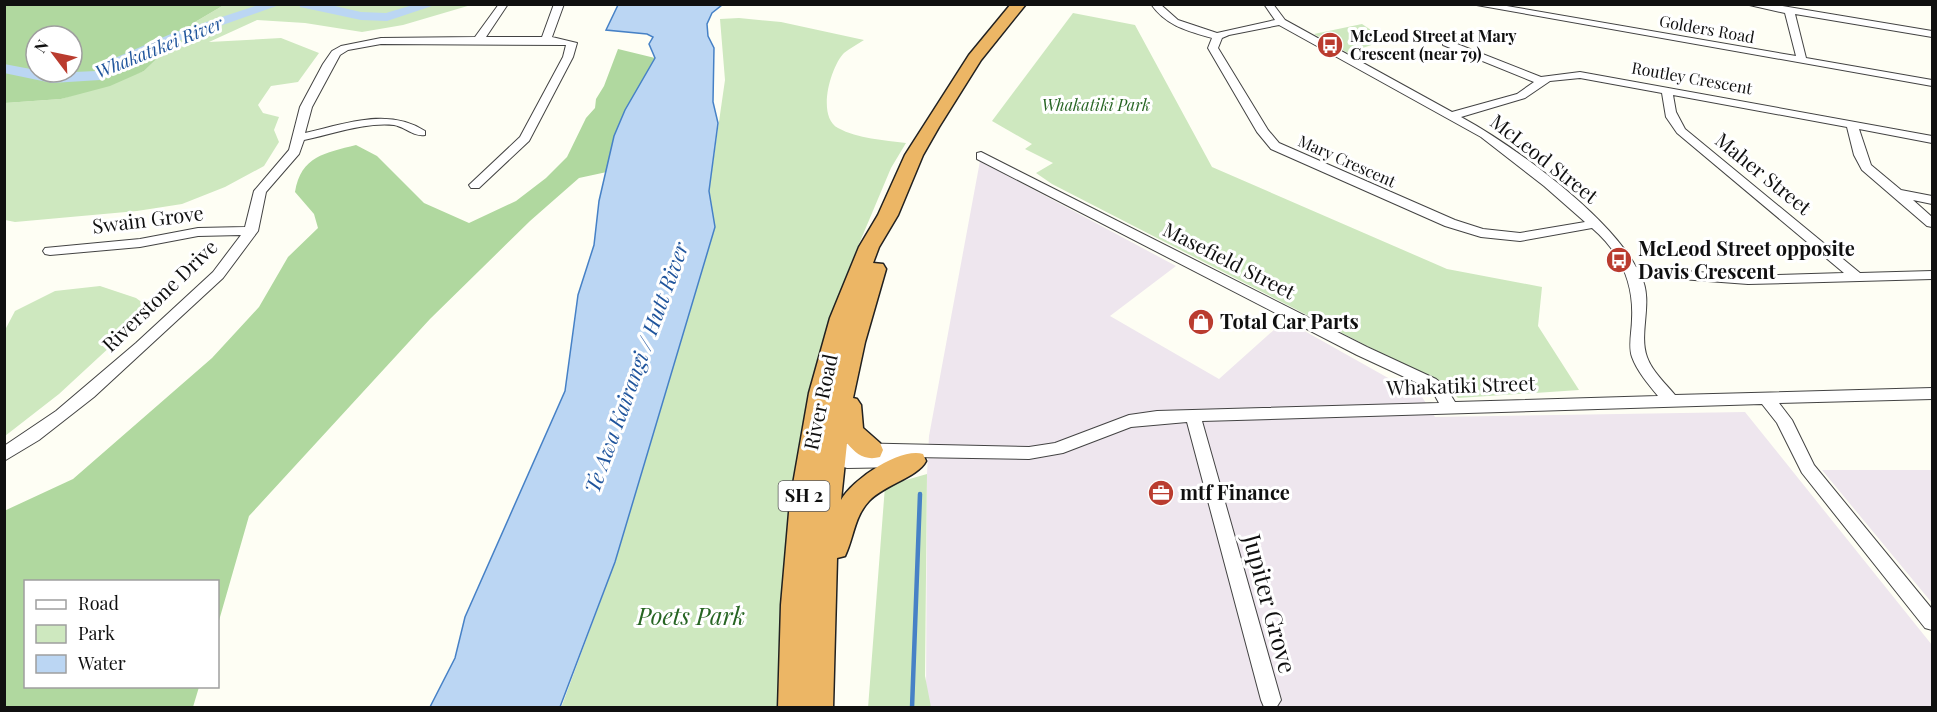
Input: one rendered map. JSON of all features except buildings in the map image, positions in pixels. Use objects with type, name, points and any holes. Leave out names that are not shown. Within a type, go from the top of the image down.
[{"type":"highway","name":"River Road","points":[[793,708],[798,549],[809,456],[821,393],[841,318],[854,292],[869,248],[888,215],[914,155],[975,58],[1019,4]]},
{"type":"highway","name":"River Road","points":[[818,708],[823,553],[833,458],[844,389],[888,215]]},
{"type":"highway","points":[[804,708],[806,612],[818,488],[822,470],[833,458],[825,451],[824,439],[854,292]]},
{"type":"highway","points":[[860,324],[861,337],[848,410],[848,425],[852,435],[871,450]]},
{"type":"highway","points":[[827,708],[829,631],[835,547],[841,523],[847,509],[864,488],[914,461]]},
{"type":"street","points":[[478,41],[504,4]]},
{"type":"street","points":[[546,40],[559,4]]},
{"type":"street","points":[[1155,4],[1159,11],[1174,22],[1218,36],[1237,29],[1281,22]]},
{"type":"street","name":"McLeod Street","points":[[1268,4],[1281,22],[1499,144],[1594,224],[1622,252],[1633,272],[1640,303],[1638,350],[1640,357],[1651,376],[1670,400]]},
{"type":"street","name":"Golders Road","points":[[1476,4],[1932,83]]},
{"type":"street","points":[[1749,4],[1932,34]]},
{"type":"street","points":[[1789,11],[1802,61]]},
{"type":"street","name":"Mary Crescent","points":[[1218,36],[1213,48],[1216,57],[1263,132],[1282,150],[1449,223],[1481,234],[1520,237],[1594,224]]},
{"type":"street","name":"Riverstone Drive","points":[[4,455],[43,431],[73,407],[218,275],[251,231],[260,190],[291,157],[303,115],[318,79],[332,58],[342,49],[372,41],[563,40],[572,43],[568,57],[521,144],[475,185]]},
{"type":"street","points":[[1447,43],[1542,81]]},
{"type":"street","name":"Routley Crescent","points":[[1452,116],[1521,96],[1542,81],[1554,76],[1580,75],[1932,139]]},
{"type":"street","name":"Maher Street","points":[[1667,90],[1668,111],[1671,119],[1681,131],[1856,276]]},
{"type":"street","points":[[298,138],[380,121],[405,124],[421,134]]},
{"type":"street","points":[[1852,124],[1860,155],[1866,167],[1932,223]]},
{"type":"street","name":"Masefield Street","points":[[981,156],[1431,384],[1440,390],[1450,408]]},
{"type":"street","points":[[1900,194],[1932,200]]},
{"type":"street","name":"Swain Grove","points":[[50,251],[140,243],[198,232],[251,231]]},
{"type":"street","points":[[1633,272],[1748,280],[1932,275]]},
{"type":"street","name":"Whakatiki Street","points":[[833,458],[847,462],[914,461],[1057,449],[1136,419],[1932,393]]},
{"type":"street","points":[[1768,400],[1784,420],[1808,469],[1932,622]]},
{"type":"street","name":"Jupiter Grove","points":[[1193,416],[1271,700]]},
{"type":"street","name":"Whakatiki Street","points":[[833,458],[848,449],[996,454]]},
{"type":"shaded area","points":[[980,161],[1176,266],[1110,316],[1219,379],[1285,320],[1422,397],[1435,417],[1745,412],[1932,645],[1932,707],[926,708],[929,436]]},
{"type":"shaded area","points":[[1822,470],[1932,470],[1932,603]]},
{"type":"green space","points":[[5,4],[224,4],[195,22],[144,71],[110,86],[61,99],[5,103]]},
{"type":"green space","points":[[224,5],[471,5],[403,25],[362,32],[305,23],[257,20],[209,42],[281,38],[319,53],[298,82],[271,86],[258,105],[263,113],[279,117],[274,130],[279,142],[264,166],[225,187],[182,204],[137,211],[15,222],[5,220],[5,103],[61,99],[144,71],[195,22]]},
{"type":"green space","name":"Whakatiki Park","points":[[1073,13],[1135,25],[1212,167],[1447,269],[1542,287],[1538,326],[1579,390],[1458,398],[1447,387],[1052,184],[1036,173],[1053,163],[1025,149],[1032,144],[992,121]]},
{"type":"green space","name":"Poets Park","points":[[739,18],[781,22],[864,40],[844,53],[834,69],[827,102],[831,122],[854,135],[906,143],[891,168],[851,263],[830,327],[782,707],[561,708],[615,562],[715,227],[709,191],[725,80],[720,19]]},
{"type":"green space","points":[[1362,24],[1386,40],[1348,53],[1314,34]]},
{"type":"green space","points":[[618,49],[655,58],[639,86],[616,170],[579,178],[530,221],[430,319],[249,516],[219,621],[219,580],[24,580],[24,688],[199,688],[193,707],[5,707],[4,511],[73,479],[212,358],[259,307],[288,257],[318,228],[314,214],[295,192],[298,180],[309,163],[325,154],[356,145],[377,156],[424,203],[469,223],[516,201],[546,178],[567,157],[586,118],[595,108],[596,99],[604,86]]},
{"type":"green space","points":[[100,286],[136,298],[151,309],[59,394],[5,436],[5,330],[15,311],[55,291]]},
{"type":"green space","points":[[927,474],[925,676],[931,707],[868,708],[885,486]]},
{"type":"water","name":"Te Awa Kairangi / Hutt River","points":[[618,5],[722,5],[712,13],[707,24],[708,36],[714,48],[713,102],[718,123],[709,191],[715,227],[615,562],[560,707],[430,707],[455,658],[465,617],[565,391],[578,295],[594,245],[599,201],[614,136],[625,110],[655,58],[649,44],[653,37],[647,34],[606,30]]},
{"type":"waterway","name":"Whakatīkei River","points":[[4,68],[52,78],[100,75],[113,64],[178,36],[276,4]]},
{"type":"waterway","name":"Whakatīkei River","points":[[305,4],[361,16],[387,17],[432,4]]},
{"type":"waterway","points":[[912,708],[920,494]]},
{"type":"place","name":"McLeod Street at Mary Crescent (near 79)","points":[[1330,45]]},
{"type":"place","name":"McLeod Street opposite Davis Crescent","points":[[1619,260]]},
{"type":"place","name":"Total Car Parts","points":[[1201,322]]},
{"type":"place","name":"mtf Finance","points":[[1161,493]]}]
